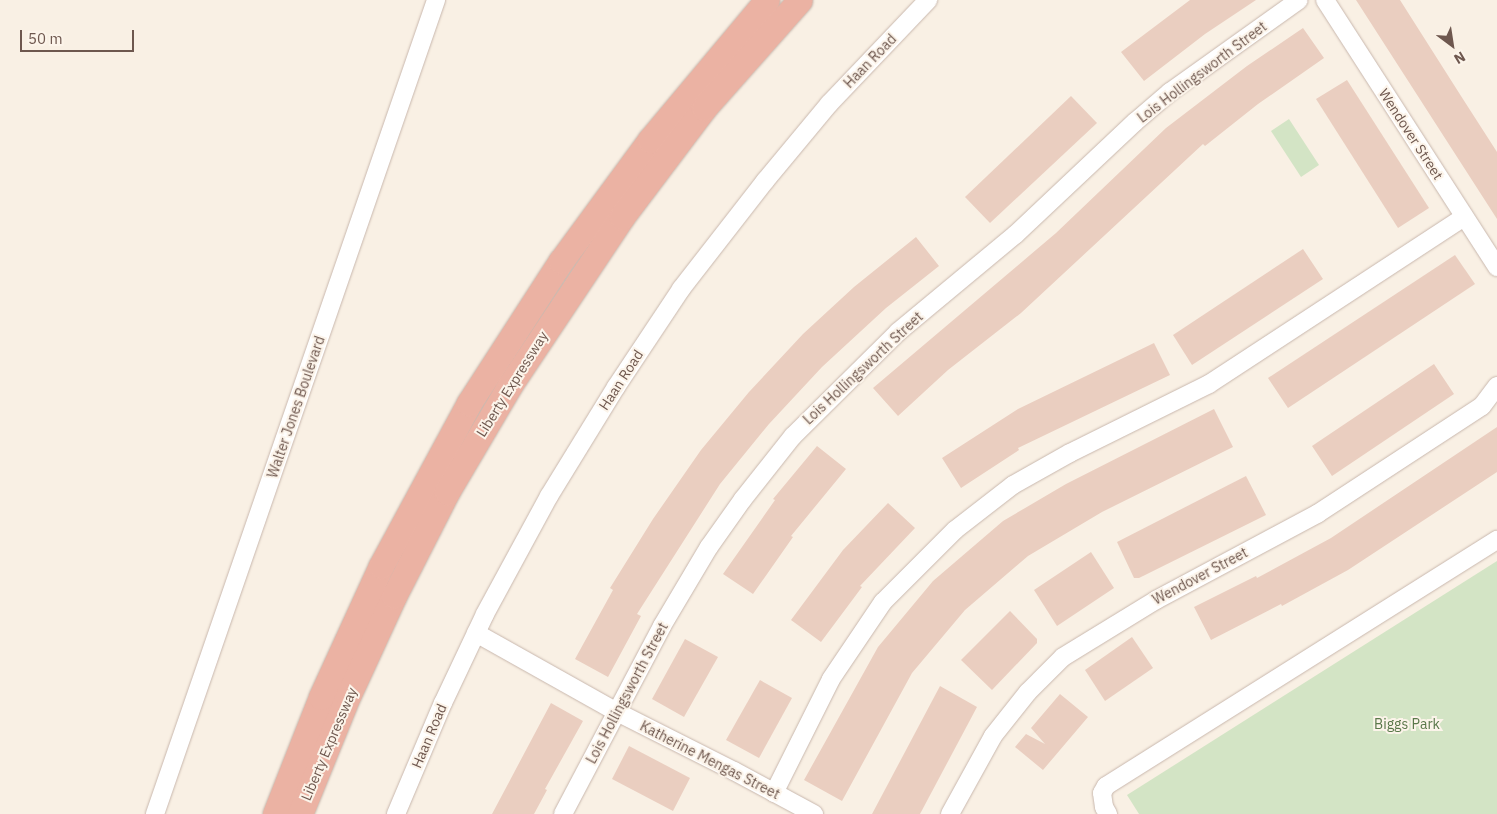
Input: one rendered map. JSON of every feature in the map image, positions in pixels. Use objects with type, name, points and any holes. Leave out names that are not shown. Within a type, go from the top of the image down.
[{"type":"highway","name":"Liberty Expressway","points":[[275,814],[321,697],[381,566],[470,403],[561,261],[650,140],[767,0]]},
{"type":"highway","name":"Liberty Expressway","points":[[300,814],[348,696],[394,596],[447,492],[510,386],[563,302],[622,217],[692,124],[800,0]]},
{"type":"street","name":"Walter Jones Boulevard","points":[[155,814],[436,0]]},
{"type":"street","name":"Haan Road","points":[[396,814],[476,633],[549,496],[616,387],[681,289],[829,104],[928,0]]},
{"type":"street","name":"Lois Hollingsworth Street","points":[[563,814],[662,626],[709,548],[743,499],[793,436],[830,397],[898,332],[1015,235],[1135,122],[1170,92],[1299,0]]},
{"type":"street","name":"Wendover Street","points":[[1325,0],[1497,267]]},
{"type":"street","points":[[774,792],[831,678],[883,602],[955,530],[1013,485],[1209,384],[1464,217]]},
{"type":"street","name":"Wendover Street","points":[[950,814],[993,736],[1028,692],[1063,657],[1156,600],[1317,514],[1482,406],[1497,386]]},
{"type":"street","points":[[1108,814],[1104,807],[1102,793],[1106,786],[1497,540]]},
{"type":"street","name":"Katherine Mengas Street","points":[[476,633],[617,712],[814,814]]},
{"type":"green space","points":[[1289,119],[1319,165],[1301,177],[1271,131]]},
{"type":"green space","name":"Biggs Park","points":[[1497,561],[1497,814],[1139,814],[1127,795]]},
{"type":"building","points":[[1190,0],[1256,0],[1205,34],[1144,81],[1121,52]]},
{"type":"building","points":[[1356,0],[1400,0],[1497,152],[1497,219]]},
{"type":"building","points":[[1303,28],[1324,58],[1258,104],[1205,146],[1203,144],[1021,313],[948,370],[898,416],[873,388],[1056,233],[1166,128],[1247,66]]},
{"type":"building","points":[[1347,80],[1429,208],[1398,228],[1316,99]]},
{"type":"building","points":[[1071,96],[1097,123],[990,223],[965,197]]},
{"type":"building","points":[[916,237],[939,266],[886,308],[822,367],[769,424],[720,484],[637,614],[641,616],[608,677],[575,659],[613,590],[610,588],[653,519],[701,450],[749,392],[803,334],[854,287]]},
{"type":"building","points":[[1303,249],[1323,279],[1192,365],[1173,335]]},
{"type":"building","points":[[1455,255],[1475,284],[1288,408],[1268,378]]},
{"type":"building","points":[[1154,343],[1170,375],[1018,448],[1019,450],[961,488],[942,458],[1018,409]]},
{"type":"building","points":[[1434,364],[1454,394],[1332,476],[1312,446]]},
{"type":"building","points":[[1214,409],[1233,447],[1102,512],[1028,556],[965,610],[912,673],[842,801],[804,780],[878,647],[933,581],[1003,521],[1066,484]]},
{"type":"building","points":[[1497,427],[1497,472],[1348,570],[1282,606],[1281,604],[1211,640],[1194,607],[1256,576],[1257,578],[1331,538]]},
{"type":"building","points":[[817,446],[846,469],[791,536],[793,537],[753,594],[723,574],[775,500],[773,499]]},
{"type":"building","points":[[1246,476],[1266,515],[1139,578],[1134,578],[1117,542]]},
{"type":"building","points":[[888,503],[915,528],[860,586],[862,587],[821,642],[791,620],[843,550]]},
{"type":"building","points":[[1091,552],[1114,588],[1057,626],[1034,590]]},
{"type":"building","points":[[1010,611],[1037,639],[1037,643],[992,690],[961,660]]},
{"type":"building","points":[[1132,637],[1153,668],[1105,701],[1085,670]]},
{"type":"building","points":[[685,639],[718,657],[684,717],[652,699]]},
{"type":"building","points":[[760,680],[792,698],[759,758],[726,740]]},
{"type":"building","points":[[940,686],[977,707],[920,814],[872,814]]},
{"type":"building","points":[[1060,694],[1088,717],[1043,770],[1015,747],[1026,734],[1045,744],[1031,728]]},
{"type":"building","points":[[551,703],[583,721],[545,789],[547,790],[534,814],[492,814]]},
{"type":"building","points":[[629,746],[690,778],[673,811],[612,779]]}]
